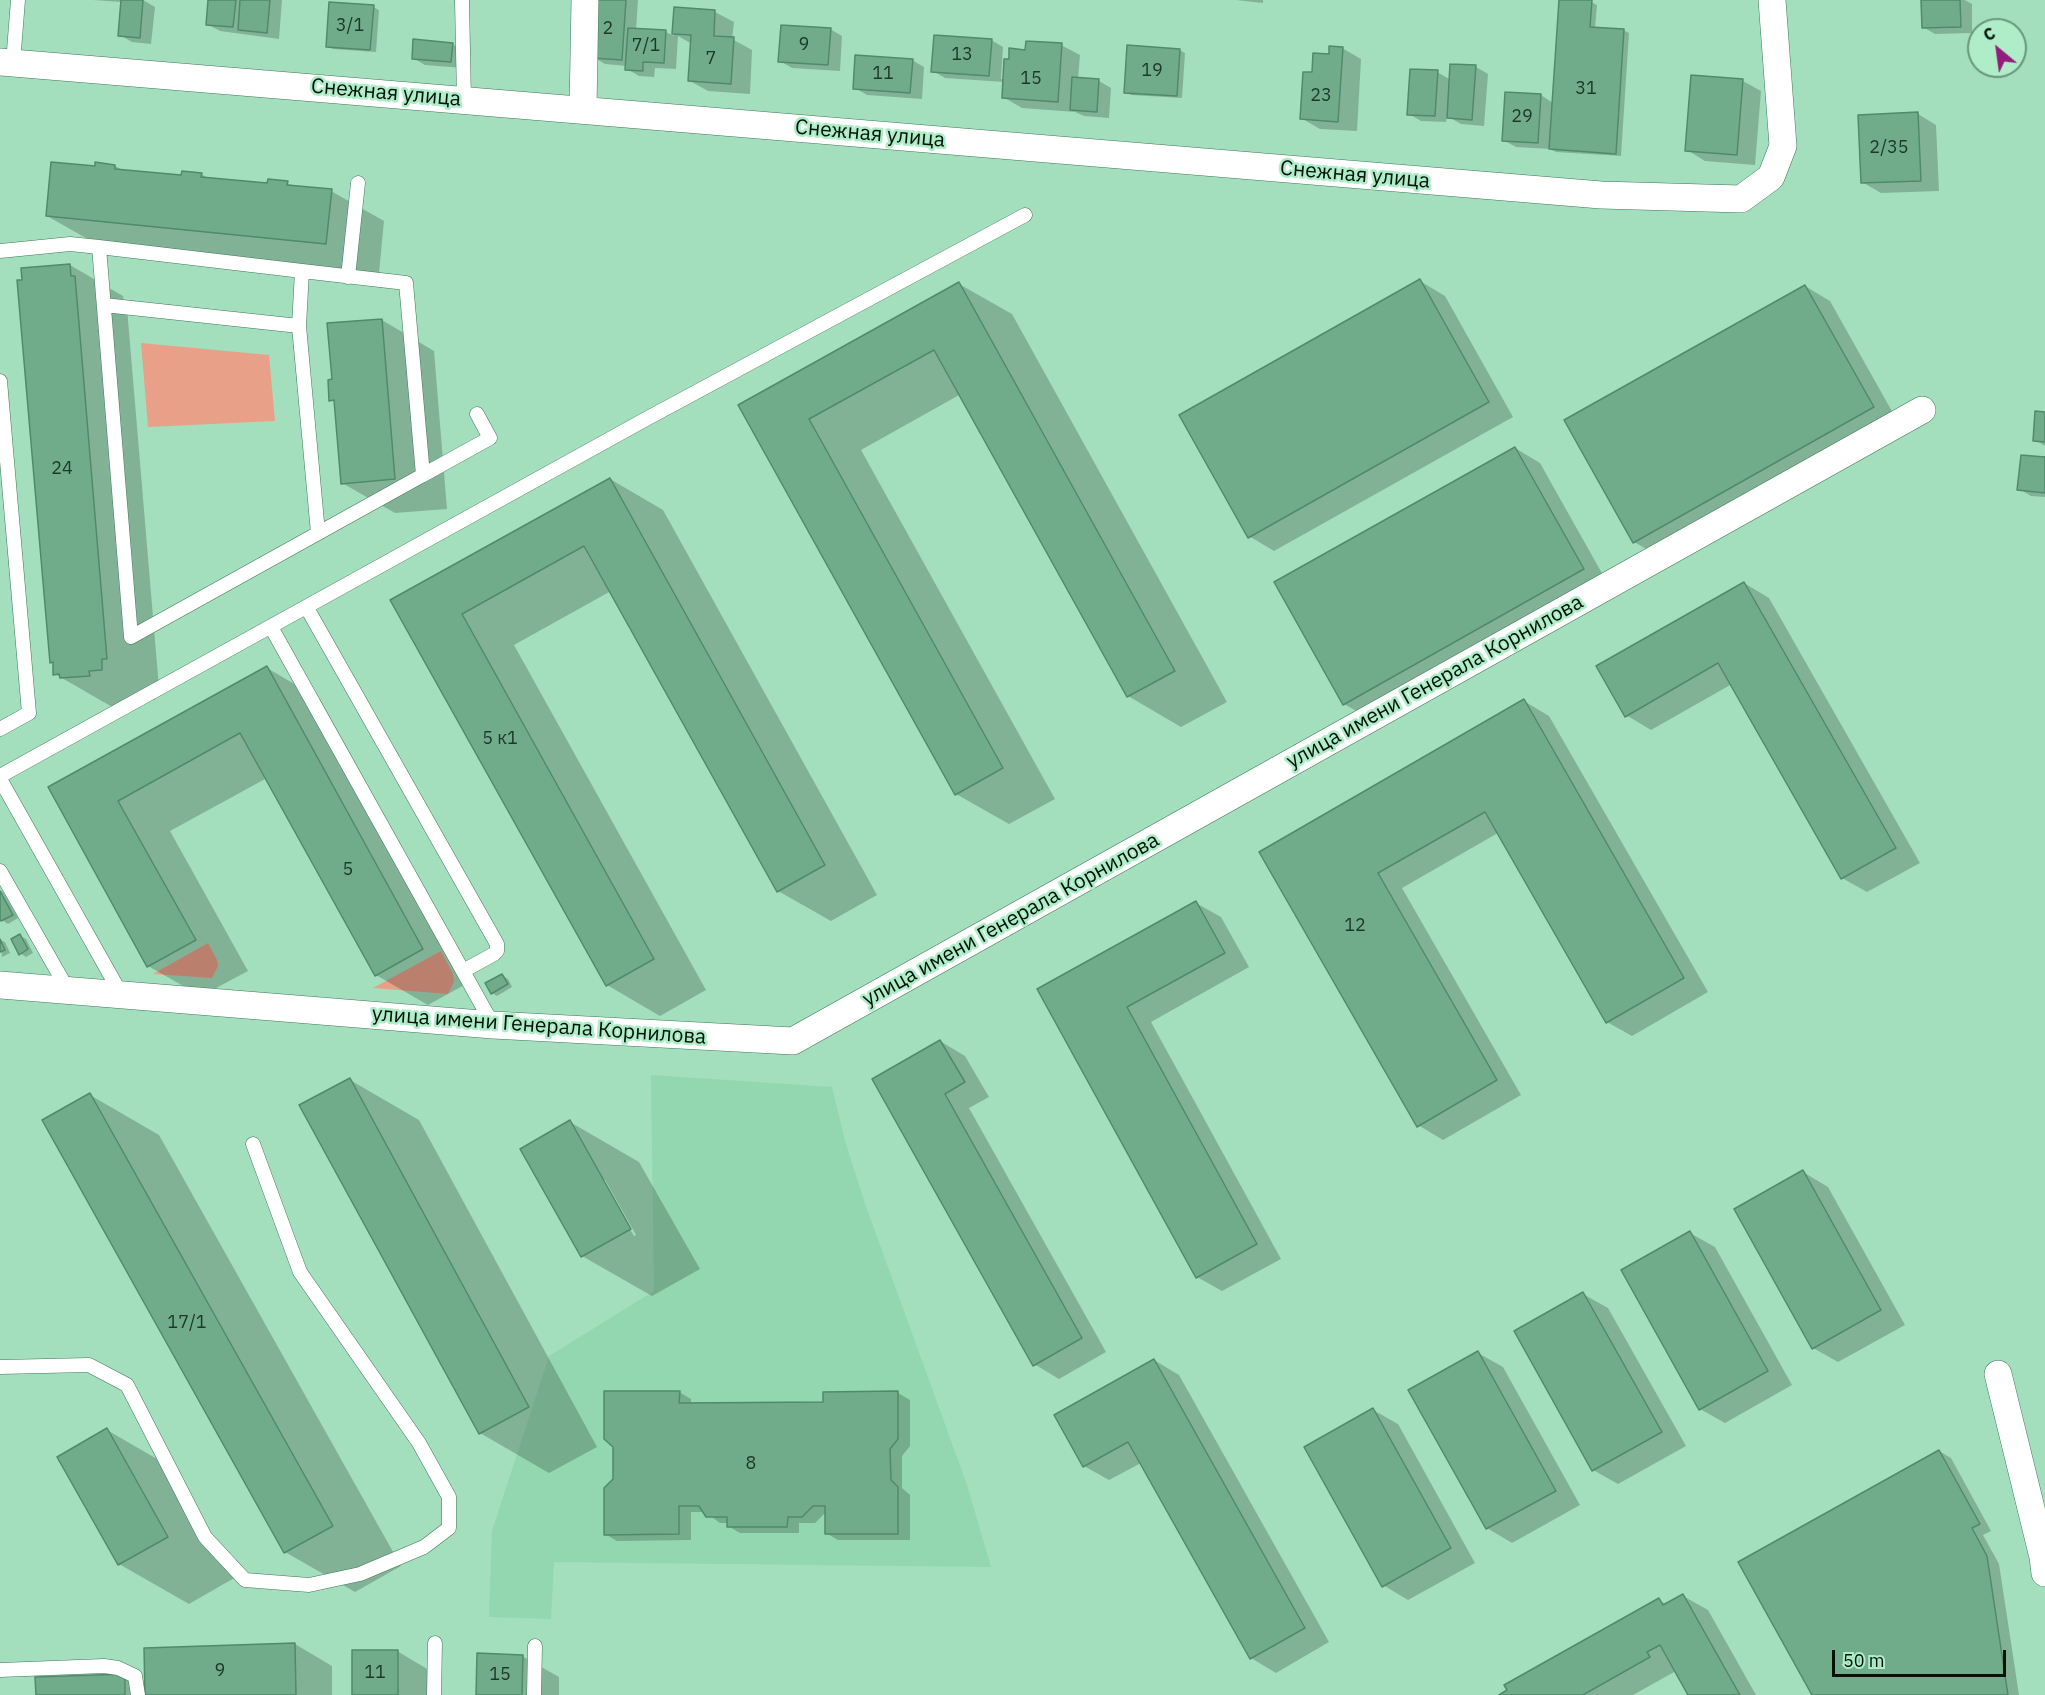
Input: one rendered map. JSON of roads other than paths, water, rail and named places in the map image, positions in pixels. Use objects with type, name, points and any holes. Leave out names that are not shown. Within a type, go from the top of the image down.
[{"type":"street","points":[[583,110],[585,0]]},
{"type":"street","name":"Снежная улица","points":[[7,62],[1601,195],[1741,198],[1771,177],[1783,146],[1772,0]]},
{"type":"street","name":"улица имени Генерала Корнилова","points":[[0,986],[493,1024],[793,1041],[1922,410]]},
{"type":"street","points":[[1998,1374],[2045,1573]]},
{"type":"lane","points":[[7,62],[18,0]]},
{"type":"lane","points":[[462,0],[464,99]]},
{"type":"lane","points":[[348,277],[358,183]]},
{"type":"lane","points":[[121,994],[0,777],[646,419],[1025,215]]},
{"type":"lane","points":[[0,251],[70,244],[406,284],[423,475]]},
{"type":"lane","points":[[99,247],[131,637],[490,438],[477,414]]},
{"type":"lane","points":[[302,271],[299,326],[318,533]]},
{"type":"lane","points":[[104,305],[299,326]]},
{"type":"lane","points":[[0,381],[29,713],[0,729]]},
{"type":"lane","points":[[307,608],[497,944],[494,954],[463,970]]},
{"type":"lane","points":[[271,627],[493,1024]]},
{"type":"lane","points":[[0,871],[68,990]]},
{"type":"lane","points":[[0,1367],[89,1365],[127,1385],[205,1537],[245,1580],[309,1585],[360,1574],[424,1547],[449,1528],[449,1497],[419,1443],[300,1272],[253,1144]]},
{"type":"lane","points":[[434,1695],[435,1643]]},
{"type":"lane","points":[[534,1695],[535,1646]]},
{"type":"lane","points":[[0,1670],[104,1666],[118,1668],[135,1676],[138,1695]]}]
